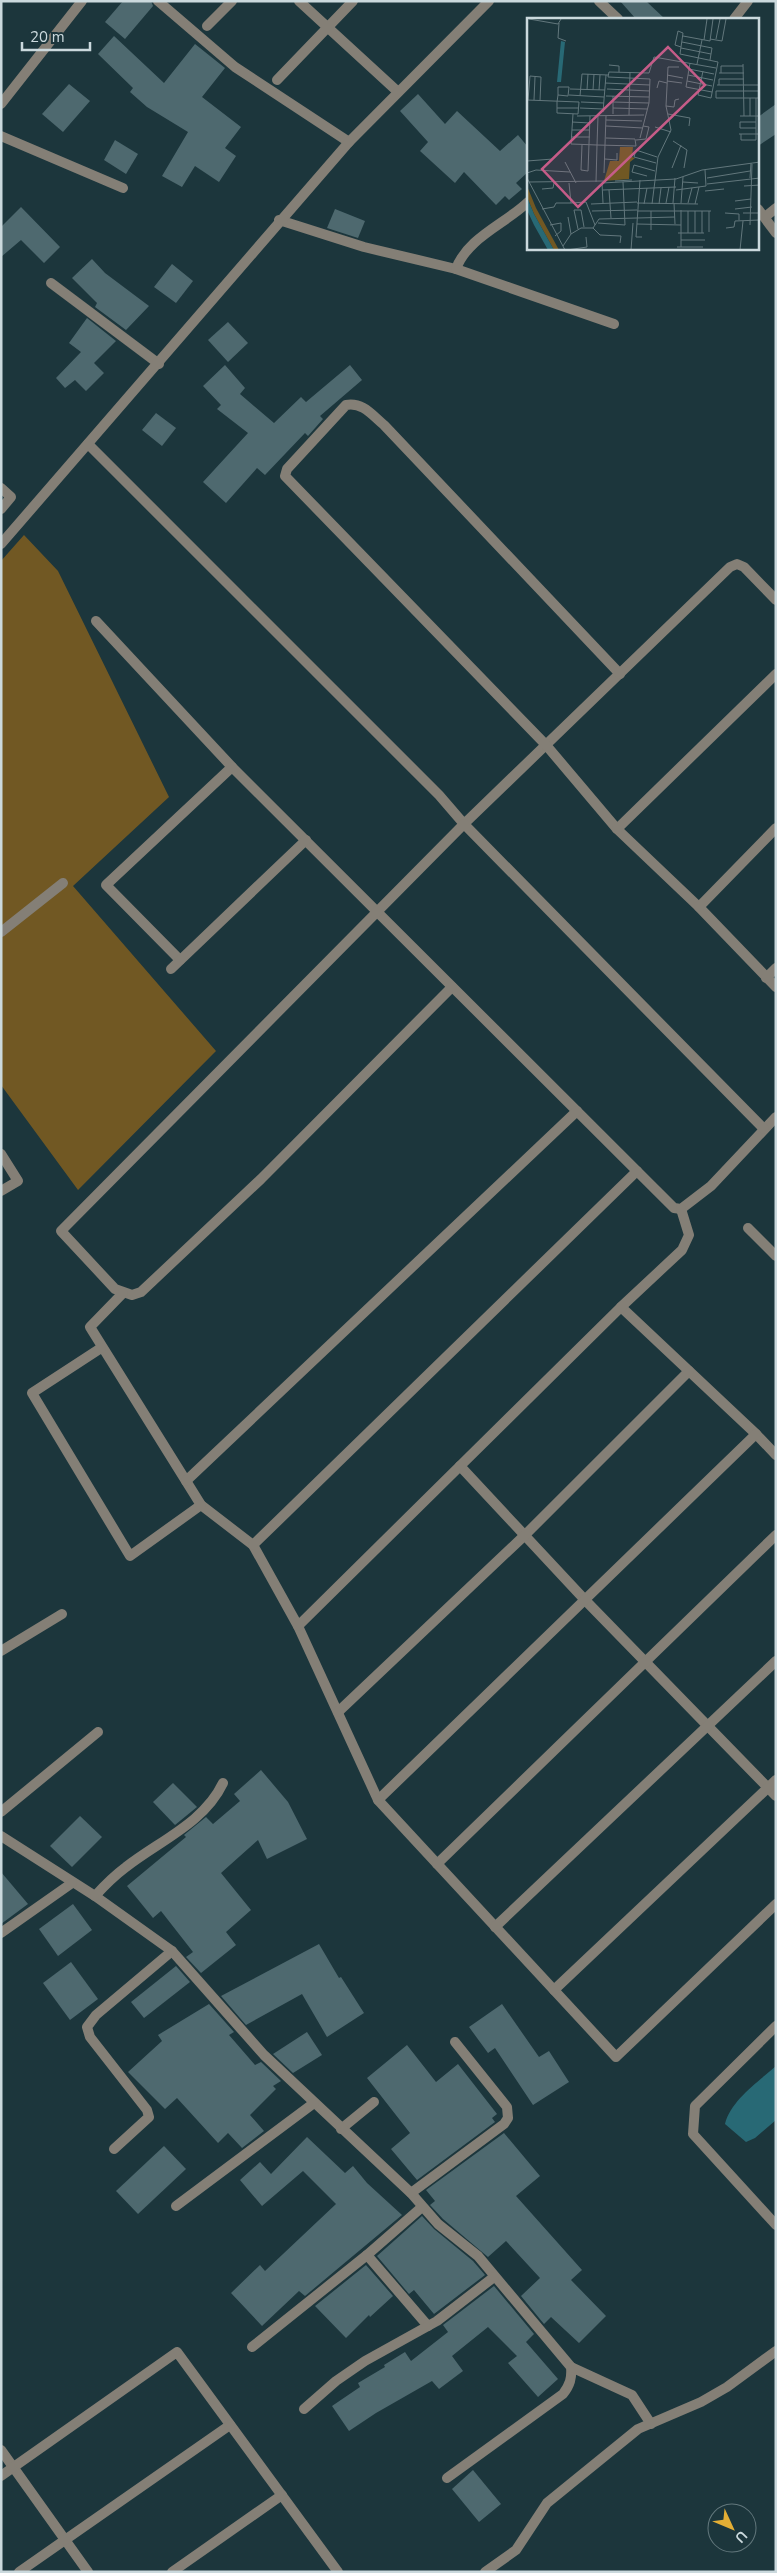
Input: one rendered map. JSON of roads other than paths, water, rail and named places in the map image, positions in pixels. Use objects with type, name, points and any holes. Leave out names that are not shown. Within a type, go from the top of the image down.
[{"type":"street","points":[[1,104],[82,1]]},
{"type":"street","points":[[158,1],[235,67],[349,142]]},
{"type":"street","points":[[207,26],[232,1]]},
{"type":"street","points":[[299,1],[397,91]]},
{"type":"street","points":[[277,80],[353,1]]},
{"type":"street","points":[[1,544],[159,364],[279,220],[349,142],[397,91],[489,1]]},
{"type":"street","points":[[599,1],[617,18]]},
{"type":"street","points":[[735,18],[748,1]]},
{"type":"street","points":[[1,136],[123,188]]},
{"type":"street","points":[[456,269],[464,253],[527,203]]},
{"type":"street","points":[[776,208],[762,213],[776,234]]},
{"type":"street","points":[[279,220],[364,247],[456,269],[614,324]]},
{"type":"street","points":[[51,283],[159,364]]},
{"type":"street","points":[[620,674],[384,425],[361,405],[355,403],[346,405],[294,461],[285,476],[546,745],[617,829],[699,907],[776,987]]},
{"type":"street","points":[[88,444],[439,796],[464,824],[764,1129]]},
{"type":"street","points":[[1,488],[12,497],[1,509]]},
{"type":"street","points":[[452,987],[262,1179],[141,1292],[132,1295],[115,1289],[61,1231],[464,824],[730,566],[736,564],[744,567],[776,600]]},
{"type":"street","points":[[96,621],[232,767],[376,912],[674,1208],[681,1210]]},
{"type":"street","points":[[617,829],[776,674]]},
{"type":"street","points":[[180,960],[106,885],[224,777],[232,767]]},
{"type":"street","points":[[699,907],[776,828]]},
{"type":"street","points":[[171,969],[306,840]]},
{"type":"street","points":[[1,932],[63,883]]},
{"type":"street","points":[[766,978],[776,968]]},
{"type":"street","points":[[186,1481],[576,1111]]},
{"type":"street","points":[[681,1210],[711,1186],[776,1117]]},
{"type":"street","points":[[1,1154],[18,1182],[1,1191]]},
{"type":"street","points":[[253,1545],[637,1171]]},
{"type":"street","points":[[298,1626],[621,1307],[682,1250],[689,1235],[681,1210]]},
{"type":"street","points":[[748,1228],[776,1256]]},
{"type":"street","points":[[123,1293],[90,1327],[101,1348],[201,1505],[253,1545],[298,1626],[378,1800],[616,2057],[776,1904]]},
{"type":"street","points":[[621,1307],[776,1455]]},
{"type":"street","points":[[101,1348],[32,1393],[130,1556],[201,1505]]},
{"type":"street","points":[[338,1712],[525,1535],[689,1371]]},
{"type":"street","points":[[378,1800],[756,1434]]},
{"type":"street","points":[[460,1466],[585,1600],[776,1796]]},
{"type":"street","points":[[437,1864],[776,1535]]},
{"type":"street","points":[[1,1651],[62,1614]]},
{"type":"street","points":[[495,1927],[776,1661]]},
{"type":"street","points":[[1,1812],[98,1732]]},
{"type":"street","points":[[554,1990],[776,1780]]},
{"type":"street","points":[[95,1896],[126,1867],[203,1813],[215,1799],[223,1783]]},
{"type":"street","points":[[1,1836],[95,1896],[172,1951],[264,2055],[410,2193],[438,2224],[478,2256],[571,2367],[632,2395],[651,2424]]},
{"type":"street","points":[[1,1933],[72,1883]]},
{"type":"street","points":[[114,2150],[149,2118],[147,2110],[90,2038],[87,2027],[96,2015],[172,1951]]},
{"type":"street","points":[[776,2026],[695,2106],[693,2134],[776,2225]]},
{"type":"street","points":[[410,2193],[504,2124],[508,2118],[507,2107],[455,2042]]},
{"type":"street","points":[[341,2129],[374,2102]]},
{"type":"street","points":[[176,2206],[314,2103]]},
{"type":"street","points":[[252,2347],[367,2255],[422,2207]]},
{"type":"street","points":[[367,2255],[428,2326]]},
{"type":"street","points":[[304,2409],[336,2381],[365,2361],[455,2309],[494,2277]]},
{"type":"street","points":[[485,2572],[516,2550],[547,2503],[638,2430],[701,2402],[727,2387],[776,2351]]},
{"type":"street","points":[[1,2476],[177,2352],[282,2495],[333,2570]]},
{"type":"street","points":[[447,2478],[562,2394],[568,2387],[572,2376],[571,2367]]},
{"type":"street","points":[[19,2572],[230,2425]]},
{"type":"street","points":[[1,2450],[88,2572]]},
{"type":"street","points":[[172,2572],[282,2495]]},
{"type":"water","points":[[776,2066],[776,2120],[755,2138],[746,2142],[725,2124],[728,2115],[739,2099]]}]
